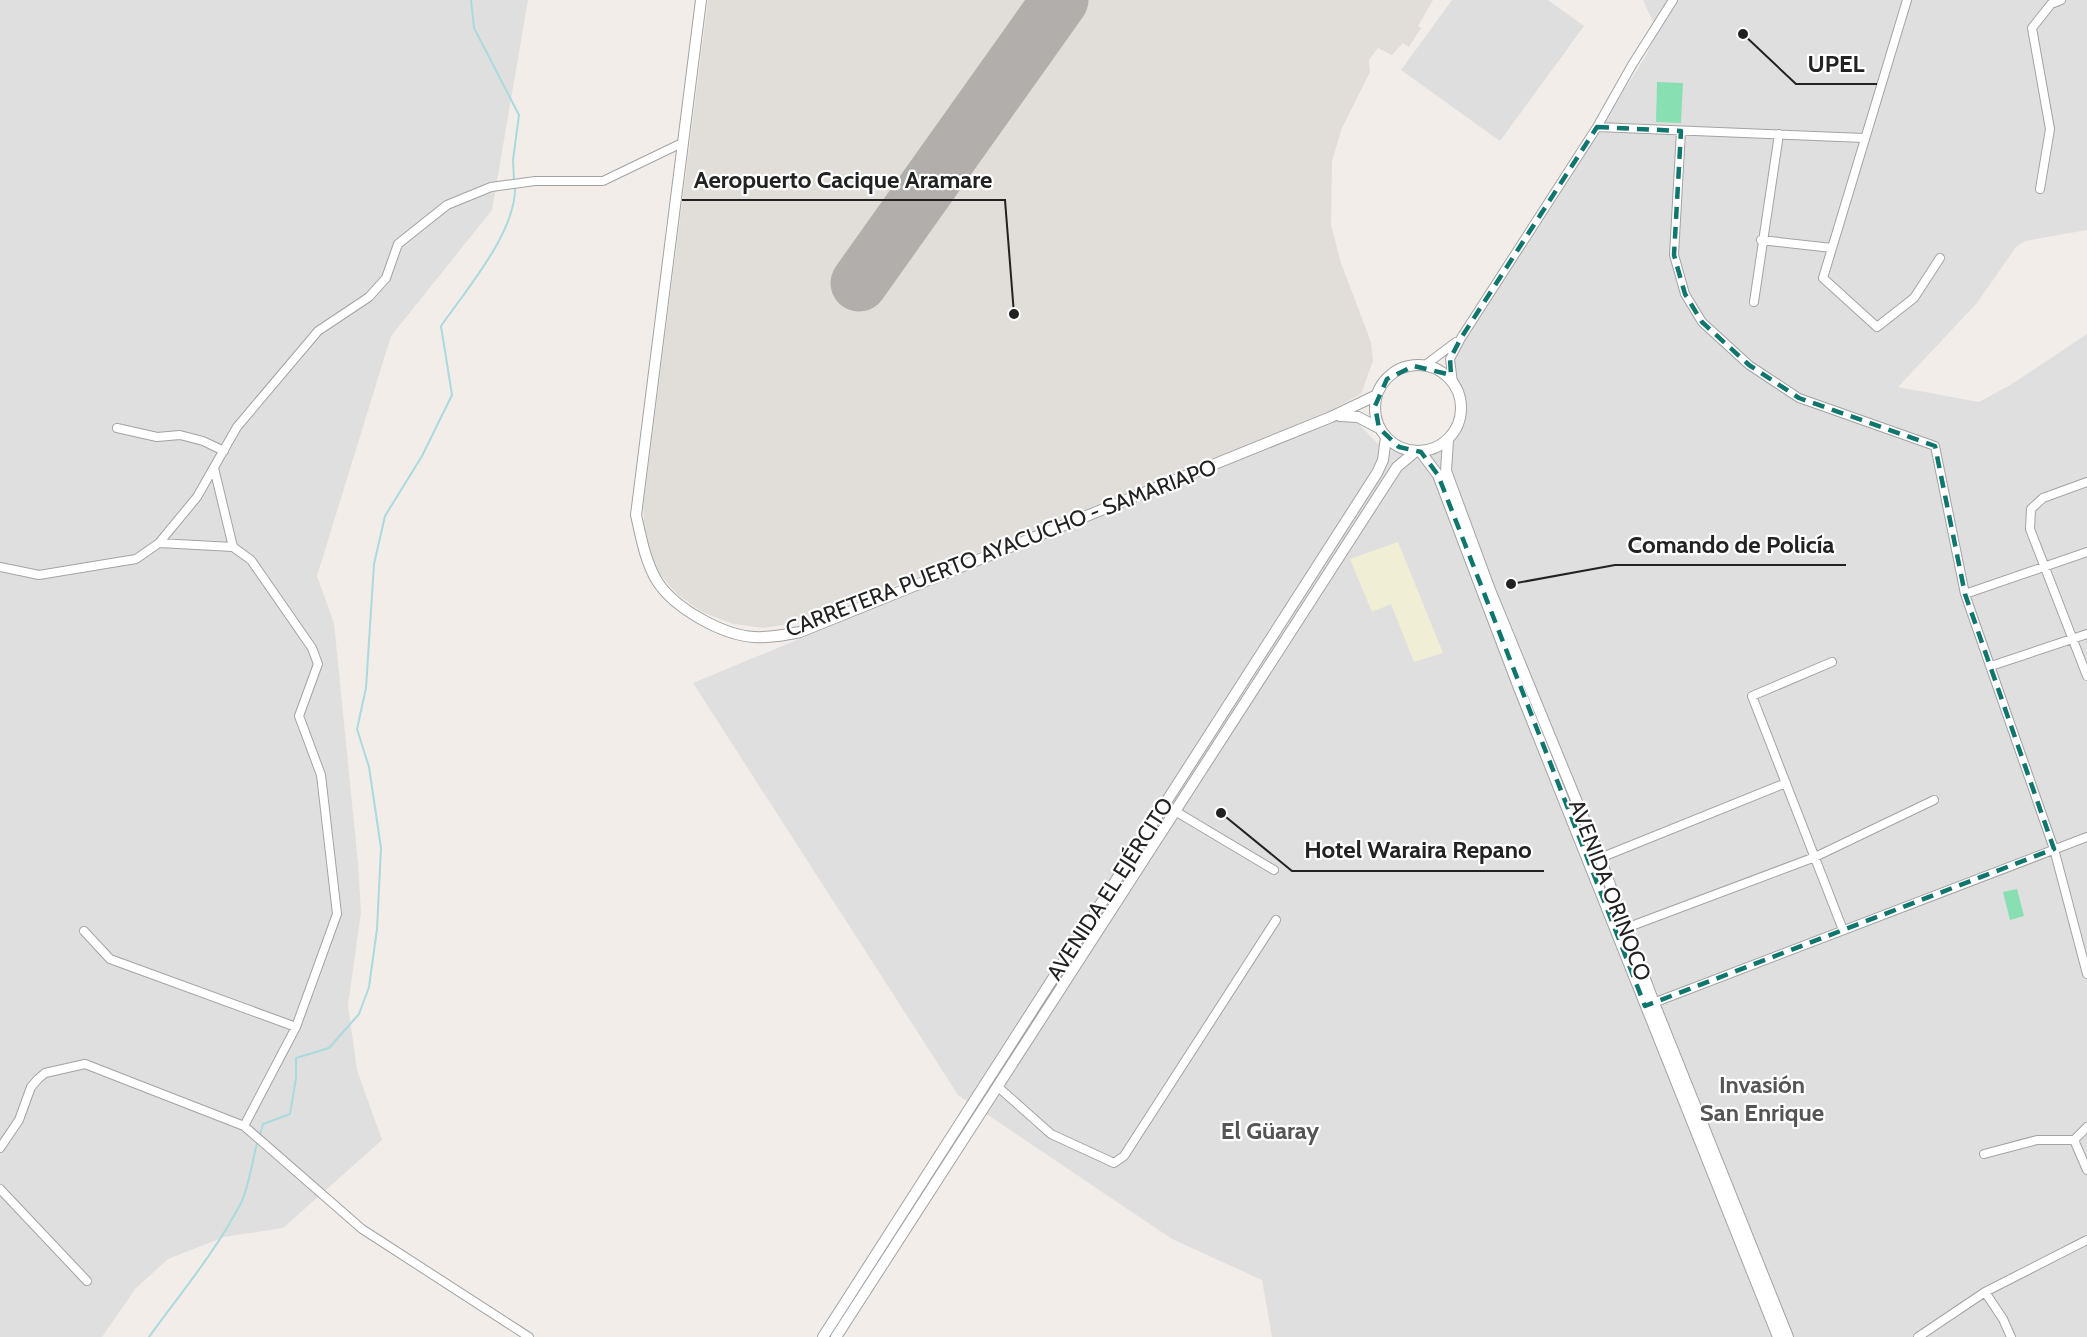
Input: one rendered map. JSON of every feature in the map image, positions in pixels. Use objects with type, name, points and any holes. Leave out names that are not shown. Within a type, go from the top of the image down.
[{"type":"street","name":"CARRETERA PUERTO AYACUCHO - SAMARIAPO","points":[[701,0],[636,515],[643,549],[658,581],[678,602],[701,620],[752,637],[800,632],[1331,417],[1377,395]]},
{"type":"street","points":[[1453,383],[1440,372],[1424,366],[1404,368],[1395,372],[1387,379],[1377,395],[1376,417],[1383,432],[1399,447],[1418,451],[1435,448],[1448,440],[1455,430],[1461,406],[1453,383],[1450,359],[1461,338],[1597,127],[1632,64],[1673,0]]},
{"type":"street","points":[[1907,0],[1823,278],[1877,327],[1914,298],[1940,258]]},
{"type":"street","points":[[2040,189],[2050,129],[2032,28],[2051,4],[2061,0]]},
{"type":"street","points":[[1597,127],[1864,138]]},
{"type":"street","points":[[1681,130],[1674,255],[1685,294],[1702,322],[1749,365],[1799,398],[1935,446],[1965,594],[2054,849],[2087,974]]},
{"type":"street","points":[[1754,302],[1761,240],[1779,134]]},
{"type":"street","points":[[0,567],[39,575],[136,559],[159,543],[197,497],[237,427],[318,331],[369,297],[386,278],[398,244],[447,205],[491,187],[535,180],[603,180],[684,142]]},
{"type":"street","points":[[1761,240],[1832,248]]},
{"type":"street","points":[[1424,366],[1461,338]]},
{"type":"street","name":"CARRETERA PUERTO AYACUCHO - SAMARIAPO","points":[[1331,417],[1358,417],[1383,432]]},
{"type":"street","points":[[117,428],[157,437],[180,435],[203,441],[224,451]]},
{"type":"street","name":"AVENIDA EL EJÉRCITO","points":[[823,1337],[1377,473],[1383,460],[1383,432]]},
{"type":"street","name":"AVENIDA ORINOCO","points":[[1448,440],[1446,471],[1506,632],[1600,858],[1626,928],[1649,1005],[1788,1337]]},
{"type":"street","name":"AVENIDA ORINOCO","points":[[1418,451],[1438,475],[1649,1005],[1778,1337]]},
{"type":"street","name":"AVENIDA EL EJÉRCITO","points":[[836,1337],[1397,467],[1418,451]]},
{"type":"street","points":[[214,468],[233,547]]},
{"type":"street","points":[[2087,482],[2043,498],[2031,509],[2030,529],[2087,676]]},
{"type":"street","points":[[159,543],[233,547],[251,560],[312,648],[318,664],[299,716],[321,775],[337,914],[296,1027],[244,1126]]},
{"type":"street","points":[[1965,594],[2087,552]]},
{"type":"street","points":[[1991,666],[2087,634]]},
{"type":"street","points":[[1832,662],[1752,696],[1843,930]]},
{"type":"street","points":[[1600,858],[1786,783]]},
{"type":"street","points":[[1626,928],[1815,858],[1934,800]]},
{"type":"street","points":[[1174,811],[1274,870]]},
{"type":"street","points":[[1649,1005],[2087,837]]},
{"type":"street","points":[[997,1086],[1051,1134],[1114,1163],[1124,1156],[1276,920]]},
{"type":"street","points":[[84,931],[110,959],[296,1027]]},
{"type":"street","points":[[0,1148],[19,1120],[31,1087],[38,1079],[45,1073],[85,1064],[244,1126],[362,1229],[529,1337]]},
{"type":"street","points":[[1984,1154],[2037,1140],[2074,1140],[2087,1128]]},
{"type":"street","points":[[2074,1140],[2087,1170]]},
{"type":"street","points":[[0,1189],[87,1281]]},
{"type":"street","points":[[1918,1337],[1985,1292],[2087,1240]]},
{"type":"street","points":[[1985,1292],[2003,1319],[2011,1337]]},
{"type":"highlighted area","points":[[1597,127],[1681,131],[1674,255],[1685,294],[1702,322],[1749,365],[1799,398],[1935,446],[1965,594],[2054,849],[1645,1006],[1438,475],[1421,452],[1399,447],[1379,428],[1375,406],[1387,379],[1414,366],[1451,375],[1450,359],[1461,338]]},
{"type":"shaded area","points":[[0,0],[528,0],[492,210],[391,336],[317,576],[334,623],[358,863],[361,912],[348,1005],[357,1070],[382,1140],[283,1228],[224,1237],[168,1259],[136,1288],[102,1337],[0,1337]]},
{"type":"shaded area","points":[[708,0],[1433,0],[1418,26],[1421,28],[1409,47],[1403,43],[1392,55],[1378,48],[1369,60],[1370,72],[1342,128],[1332,161],[1331,225],[1341,263],[1371,342],[1373,361],[1361,394],[1324,414],[810,620],[765,628],[733,624],[702,612],[677,594],[656,570],[646,543],[643,508]]},
{"type":"shaded area","points":[[1452,0],[1548,0],[1584,26],[1500,141],[1401,70]]},
{"type":"shaded area","points":[[1643,0],[2087,0],[2087,230],[2025,241],[2016,247],[1977,303],[1898,387],[1979,402],[2012,384],[2087,334],[2087,1337],[1272,1337],[1262,1280],[1172,1239],[958,1095],[693,683],[1330,419],[1356,421],[1377,443],[1401,454],[1419,454],[1451,442],[1462,424],[1465,411],[1463,395],[1451,359],[1646,56],[1654,38],[1654,24]]},
{"type":"shaded area","points":[[1398,542],[1443,653],[1414,662],[1391,604],[1372,612],[1350,559]]},
{"type":"green space","points":[[1657,82],[1683,83],[1681,123],[1656,122]]},
{"type":"green space","points":[[2017,889],[2024,916],[2010,920],[2003,892]]},
{"type":"waterway","points":[[471,0],[474,28],[519,115],[513,160],[514,181]]},
{"type":"waterway","points":[[260,1135],[263,1124],[290,1114],[296,1078],[296,1058],[329,1048],[359,1014],[369,987],[377,929],[381,848],[369,767],[357,729],[366,688],[374,564],[385,516],[422,456],[452,395],[441,326],[476,278],[499,241],[508,222],[515,186]]},
{"type":"waterway","points":[[149,1337],[209,1255],[241,1203],[247,1188],[258,1140]]},
{"type":"runway","points":[[859,283],[1060,0]]},
{"type":"place","name":"UPEL","points":[[1743,34]]},
{"type":"place","name":"Aeropuerto Cacique Aramare","points":[[1014,314]]},
{"type":"place","name":"Comando de Policía","points":[[1511,584]]},
{"type":"place","name":"Hotel Waraira Repano","points":[[1221,813]]},
{"type":"district","name":"Invasión San Enrique","points":[[1762,1098]]},
{"type":"district","name":"El Güaray","points":[[1270,1130]]}]
